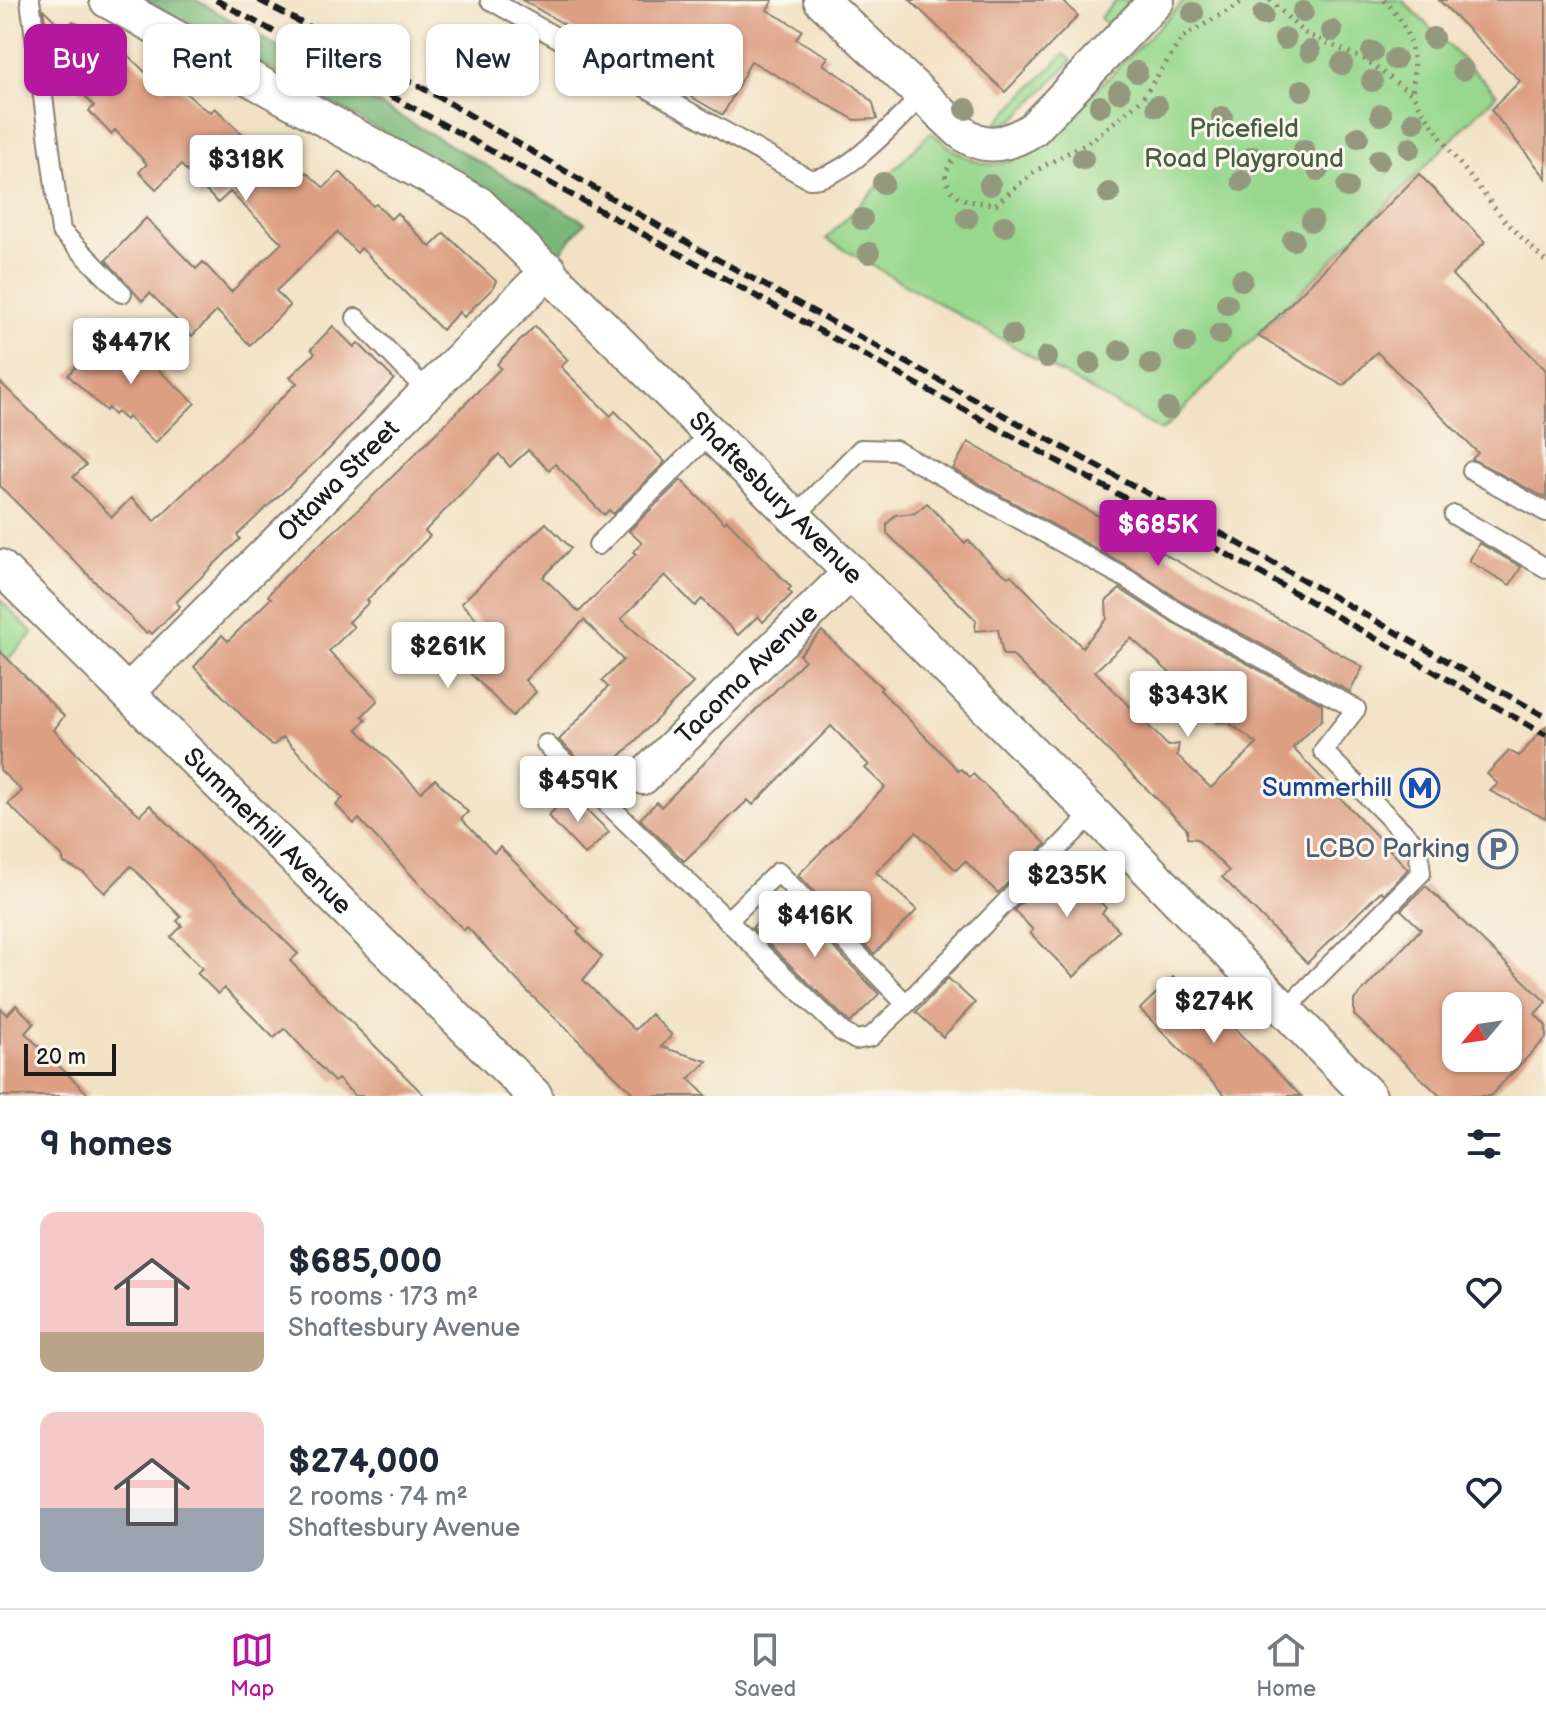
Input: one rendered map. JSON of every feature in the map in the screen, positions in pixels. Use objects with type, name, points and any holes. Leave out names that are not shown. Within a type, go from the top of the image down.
[{"type":"street","name":"Shaftesbury Avenue","points":[[107,0],[479,204],[549,270],[1093,813],[1369,1096]]},
{"type":"street","points":[[821,0],[973,142],[994,145],[1010,142],[1033,129],[1157,0]]},
{"type":"street","name":"Ottawa Street","points":[[128,692],[549,270]]},
{"type":"street","name":"Summerhill Avenue","points":[[0,567],[535,1096]]},
{"type":"street","name":"Tacoma Avenue","points":[[643,777],[851,572]]},
{"type":"lane","points":[[30,0],[61,231],[122,293]]},
{"type":"lane","points":[[490,0],[809,179],[828,176],[849,164],[922,96]]},
{"type":"lane","points":[[356,318],[427,391]]},
{"type":"lane","points":[[598,545],[711,433]]},
{"type":"lane","points":[[795,516],[861,449],[895,450],[1127,579],[1180,614],[1356,709],[1323,751],[1413,840],[1421,858],[1421,873],[1284,1011]]},
{"type":"lane","points":[[1472,471],[1546,512]]},
{"type":"lane","points":[[1454,515],[1546,568]]},
{"type":"lane","points":[[546,744],[842,1032],[856,1040],[871,1037],[906,1004],[1093,813]]},
{"type":"lane","points":[[727,921],[778,872],[906,1004]]},
{"type":"path","points":[[992,214],[996,204],[1035,171],[1095,138],[1142,99],[1183,37],[1246,0]]},
{"type":"path","points":[[1270,0],[1304,33],[1366,60],[1412,94],[1449,150],[1506,222],[1546,262]]},
{"type":"path","points":[[1384,0],[1403,23],[1411,41],[1414,58],[1412,94]]},
{"type":"path","points":[[946,167],[947,189],[957,198],[996,204]]},
{"type":"green space","points":[[145,0],[196,0],[238,24],[188,24]]},
{"type":"green space","points":[[1117,0],[1132,0],[1107,25],[1100,18]]},
{"type":"green space","name":"Pricefield Road Playground","points":[[1185,0],[1402,0],[1497,94],[1162,431],[826,239],[931,132],[960,154],[986,164],[1012,160],[1044,143]]},
{"type":"green space","points":[[260,37],[276,46],[276,73],[260,64]]},
{"type":"green space","points":[[1064,54],[1072,61],[1015,119],[1000,126],[996,123]]},
{"type":"green space","points":[[318,96],[364,96],[585,222],[558,255],[486,189]]},
{"type":"green space","points":[[0,600],[33,633],[0,667]]},
{"type":"building","points":[[522,0],[773,0],[767,10],[802,30],[796,39],[828,57],[823,64],[873,103],[877,119],[855,120],[751,61],[743,76],[743,24],[564,24]]},
{"type":"building","points":[[910,0],[1062,0],[1078,16],[1005,92]]},
{"type":"building","points":[[1439,0],[1546,0],[1546,178],[1491,110],[1520,81]]},
{"type":"building","points":[[43,9],[58,24],[45,24]]},
{"type":"building","points":[[127,55],[143,70],[143,96],[189,96],[211,112],[215,108],[277,167],[284,160],[301,177],[306,172],[324,188],[340,172],[373,206],[376,204],[391,219],[397,213],[430,247],[444,233],[496,281],[493,288],[464,317],[459,312],[442,330],[361,248],[357,253],[337,232],[276,291],[290,306],[250,345],[217,311],[192,336],[150,293],[142,301],[106,260],[146,218],[196,269],[203,262],[231,292],[282,243],[230,192],[218,203],[181,165],[156,189],[139,172],[147,164],[115,130],[111,134],[89,111],[94,106],[85,96],[127,96]]},
{"type":"building","points":[[690,96],[733,96],[723,115]]},
{"type":"building","points":[[1419,174],[1485,242],[1452,275],[1546,370],[1546,498],[1472,459],[1478,453],[1377,352],[1343,386],[1258,336]]},
{"type":"building","points":[[333,326],[354,347],[358,343],[394,379],[329,449],[237,535],[240,539],[176,602],[180,606],[152,634],[146,633],[0,486],[0,382],[86,465],[73,477],[112,517],[131,498],[155,521],[297,383],[290,377],[315,353],[311,349]]},
{"type":"building","points":[[535,326],[568,360],[561,367],[611,416],[615,411],[665,462],[613,514],[609,510],[604,515],[555,464],[549,470],[528,450],[510,467],[499,454],[425,531],[430,536],[367,600],[369,602],[349,622],[354,627],[329,651],[378,700],[362,716],[366,720],[357,729],[421,792],[435,779],[468,812],[461,819],[494,853],[500,847],[580,929],[577,932],[602,957],[583,980],[635,1030],[651,1014],[672,1035],[661,1047],[707,1061],[689,1079],[706,1096],[636,1096],[527,991],[467,927],[464,930],[359,819],[354,824],[336,805],[343,798],[283,737],[274,745],[270,744],[194,667],[222,635],[228,641],[271,598],[268,596],[289,572],[371,498],[501,368],[497,364]]},
{"type":"building","points":[[112,328],[195,403],[155,443],[128,417],[126,420],[117,412],[114,415],[108,408],[106,411],[68,375]]},
{"type":"building","points":[[968,442],[1363,667],[1350,692],[1186,604],[1133,569],[953,469]]},
{"type":"building","points":[[681,480],[725,523],[727,520],[791,587],[788,590],[792,594],[763,622],[758,616],[738,635],[702,599],[695,606],[665,575],[621,619],[693,683],[615,761],[619,766],[602,782],[559,740],[608,687],[602,681],[623,660],[584,620],[525,680],[536,692],[513,716],[470,673],[500,643],[461,603],[546,523],[571,548],[543,577],[579,612],[636,554],[633,552],[642,543],[629,531]]},
{"type":"building","points":[[927,503],[965,543],[968,540],[992,565],[1008,577],[1011,575],[1082,647],[1107,619],[1106,601],[1120,589],[1174,624],[1322,704],[1322,719],[1293,748],[1408,869],[1307,963],[1222,877],[1229,871],[1197,839],[1187,838],[1187,829],[1012,655],[1003,655],[998,629],[975,631],[976,620],[887,533],[887,524],[895,515],[915,513]],"holes":[[[1131,638],[1179,681],[1182,677],[1217,712],[1216,722],[1228,722],[1257,744],[1211,788],[1177,755],[1179,744],[1168,746],[1095,671]]]},
{"type":"building","points":[[1479,543],[1521,567],[1510,585],[1469,561]]},
{"type":"building","points":[[822,631],[882,688],[880,690],[959,771],[961,769],[970,777],[973,774],[1046,844],[998,893],[965,861],[956,870],[916,832],[876,872],[917,910],[874,954],[798,875],[885,787],[865,768],[869,765],[831,726],[753,805],[748,800],[684,861],[640,819],[657,802],[661,807],[805,660],[799,655]]},
{"type":"building","points":[[0,651],[64,716],[54,730],[113,792],[140,815],[150,805],[298,954],[290,961],[425,1096],[355,1096],[338,1079],[334,1082],[287,1031],[284,1029],[274,1038],[224,988],[218,994],[197,973],[202,968],[171,937],[182,926],[177,921],[181,917],[131,866],[105,893],[84,873],[64,863],[62,856],[8,804],[22,791],[0,770]]},
{"type":"building","points":[[1546,726],[1546,819],[1490,791],[1498,784],[1487,774],[1509,751],[1519,756]]},
{"type":"building","points":[[570,793],[609,832],[585,855],[548,816]]},
{"type":"building","points":[[1063,861],[1106,908],[1102,913],[1119,930],[1074,977],[1030,933],[1033,930],[1014,910]]},
{"type":"building","points":[[1426,886],[1546,1002],[1535,1014],[1546,1026],[1546,1038],[1522,1063],[1522,992],[1442,992],[1442,1072],[1513,1072],[1490,1096],[1440,1096],[1354,1015],[1354,1000],[1421,929],[1401,910]]},
{"type":"building","points":[[784,896],[879,994],[850,1023],[752,928]]},
{"type":"building","points":[[1173,977],[1214,1018],[1219,1013],[1301,1096],[1226,1096],[1140,1009]]},
{"type":"building","points":[[948,978],[975,1003],[943,1037],[916,1012]]},
{"type":"building","points":[[16,1005],[34,1023],[25,1033],[90,1096],[0,1096],[0,1008],[7,1015]]},
{"type":"railway","points":[[216,0],[1209,544],[1546,735]]},
{"type":"railway","points":[[259,0],[439,97],[700,250],[1215,530],[1546,717]]},
{"type":"place","name":"Summerhill","points":[[1420,788]]},
{"type":"place","name":"LCBO Parking","points":[[1498,849]]}]
